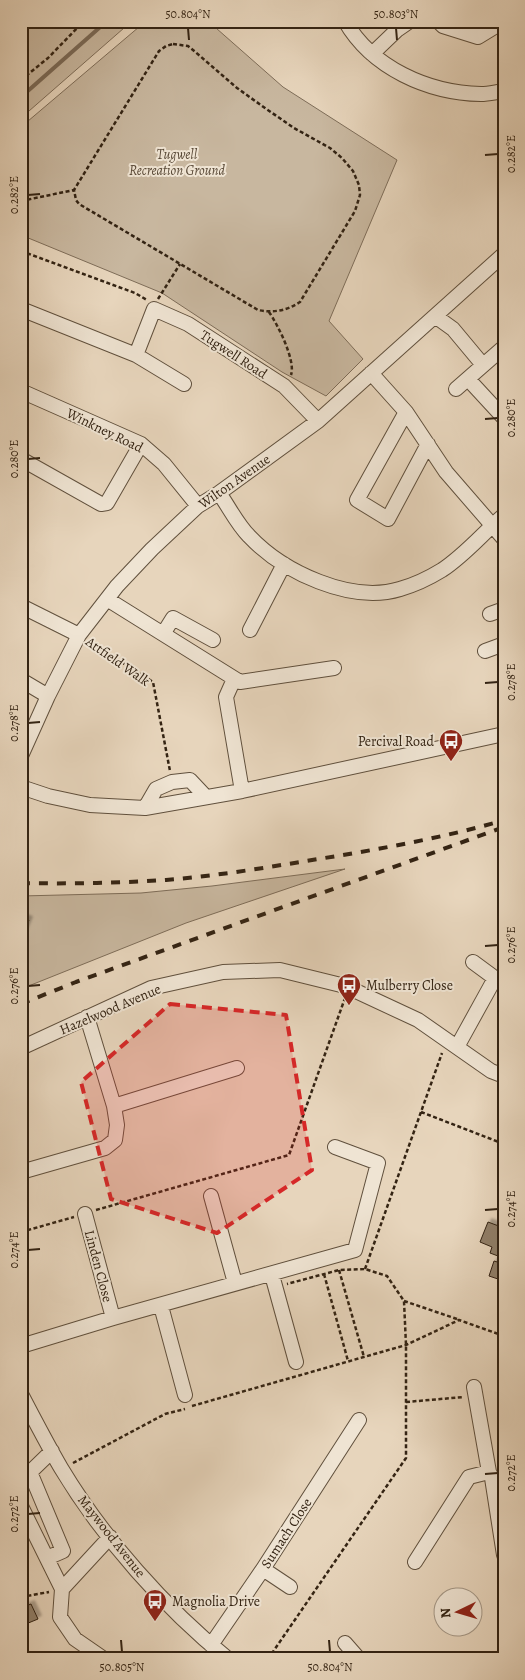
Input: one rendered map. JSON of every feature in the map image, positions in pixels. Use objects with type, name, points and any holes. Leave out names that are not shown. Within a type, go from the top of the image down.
[{"type":"street","points":[[345,21],[350,30],[388,68],[419,82],[454,92],[482,94],[504,91]]},
{"type":"street","points":[[372,54],[397,30],[410,21]]},
{"type":"street","points":[[444,23],[478,37],[496,26]]},
{"type":"street","name":"Wilton Avenue","points":[[21,756],[48,696],[80,635],[117,586],[152,549],[198,506],[219,493],[318,421],[504,254]]},
{"type":"street","points":[[136,355],[154,307]]},
{"type":"street","name":"Tugwell Road","points":[[154,307],[188,324],[284,386],[318,421]]},
{"type":"street","points":[[21,309],[136,355],[184,384]]},
{"type":"street","points":[[436,316],[453,329],[483,365]]},
{"type":"street","points":[[456,389],[504,347]]},
{"type":"street","points":[[371,373],[406,412],[446,472],[504,539]]},
{"type":"street","points":[[468,378],[504,418]]},
{"type":"street","name":"Winkney Road","points":[[21,390],[141,444],[164,464],[198,506]]},
{"type":"street","points":[[406,412],[357,500],[388,519],[428,444]]},
{"type":"street","points":[[21,459],[102,504],[107,502],[141,444]]},
{"type":"street","points":[[219,493],[248,535],[284,564],[310,578],[349,590],[366,593],[400,590],[441,570],[463,554],[504,515]]},
{"type":"street","points":[[250,630],[284,564]]},
{"type":"street","points":[[107,599],[240,682],[334,668]]},
{"type":"street","name":"Attfield Walk","points":[[21,606],[80,635]]},
{"type":"street","points":[[490,614],[504,609]]},
{"type":"street","points":[[163,634],[173,618],[213,640]]},
{"type":"street","points":[[485,651],[504,644]]},
{"type":"street","points":[[234,678],[226,697],[242,791]]},
{"type":"street","points":[[21,680],[48,696]]},
{"type":"street","points":[[21,787],[48,796],[90,805],[145,808],[242,791],[504,734]]},
{"type":"street","points":[[145,808],[156,789],[172,782],[190,780],[206,797]]},
{"type":"street","points":[[451,1043],[494,980],[492,976],[473,962]]},
{"type":"street","name":"Hazelwood Avenue","points":[[21,1048],[151,988],[223,972],[280,970],[348,987],[418,1020],[491,1071],[504,1076]]},
{"type":"street","points":[[21,1172],[105,1148],[115,1140],[117,1125],[114,1106],[87,1017]]},
{"type":"street","points":[[114,1106],[237,1068]]},
{"type":"street","name":"Linden Close","points":[[21,1346],[236,1283],[274,1281],[354,1250],[378,1164],[335,1147]]},
{"type":"street","points":[[211,1196],[236,1283]]},
{"type":"street","name":"Linden Close","points":[[85,1214],[113,1318]]},
{"type":"street","points":[[274,1281],[296,1362]]},
{"type":"street","points":[[161,1306],[185,1395]]},
{"type":"street","points":[[474,1392],[489,1472],[492,1478],[504,1555]]},
{"type":"street","name":"Maywood Avenue","points":[[21,1394],[62,1469],[110,1537],[150,1585],[182,1618],[228,1659]]},
{"type":"street","name":"Sumach Close","points":[[211,1645],[263,1569],[359,1420]]},
{"type":"street","points":[[47,1558],[64,1551],[26,1477],[52,1451]]},
{"type":"street","points":[[415,1562],[469,1477],[489,1472]]},
{"type":"street","points":[[21,1506],[62,1589],[60,1617],[75,1639],[104,1659]]},
{"type":"street","points":[[62,1589],[110,1537]]},
{"type":"street","points":[[263,1569],[290,1587]]},
{"type":"street","points":[[345,1643],[359,1659]]},
{"type":"path","points":[[21,80],[48,58],[84,21]]},
{"type":"path","points":[[173,44],[188,46],[237,88],[294,128],[330,148],[354,171],[360,195],[355,211],[300,302],[293,307],[269,312],[258,310],[180,264],[80,204],[74,190],[159,51],[173,44]]},
{"type":"path","points":[[21,201],[74,190]]},
{"type":"path","points":[[21,251],[135,293],[154,307],[180,264]]},
{"type":"path","points":[[269,312],[276,323],[291,363],[292,373],[284,386]]},
{"type":"path","name":"Attfield Walk","points":[[80,635],[153,682],[172,782]]},
{"type":"path","points":[[21,1232],[289,1155],[348,987]]},
{"type":"path","points":[[365,1269],[421,1112],[451,1043]]},
{"type":"path","points":[[421,1112],[504,1144]]},
{"type":"path","points":[[268,1659],[406,1458],[404,1301],[387,1276],[365,1269],[339,1270],[274,1281]]},
{"type":"path","points":[[339,1270],[364,1357]]},
{"type":"path","points":[[324,1274],[348,1361]]},
{"type":"path","points":[[404,1301],[504,1336]]},
{"type":"path","points":[[62,1469],[165,1414],[406,1345],[459,1320]]},
{"type":"path","points":[[406,1402],[474,1392]]},
{"type":"path","points":[[21,1596],[62,1589]]},
{"type":"highlighted area","points":[[170,1004],[286,1015],[312,1170],[217,1233],[111,1199],[81,1082]]},
{"type":"green space","points":[[21,21],[132,21],[21,118]]},
{"type":"green space","name":"Tugwell Recreation Ground","points":[[146,21],[208,21],[283,87],[397,160],[329,321],[363,359],[326,396],[282,372],[162,293],[21,235],[21,127]]},
{"type":"green space","points":[[345,869],[186,923],[21,989],[21,896],[141,893]]},
{"type":"building","points":[[21,917],[29,920],[21,939]]},
{"type":"building","points":[[488,1222],[504,1228],[504,1240],[498,1256],[490,1253],[492,1247],[480,1242]]},
{"type":"building","points":[[494,1261],[504,1264],[504,1281],[489,1276]]},
{"type":"building","points":[[501,1286],[504,1287],[504,1308],[499,1306],[502,1297],[498,1295]]},
{"type":"building","points":[[31,1604],[38,1619],[21,1626],[21,1608]]},
{"type":"waterway","points":[[21,97],[107,21]]},
{"type":"railway","points":[[21,883],[130,882],[221,874],[382,848],[452,834],[498,822]]},
{"type":"railway","points":[[21,1004],[76,982],[504,827]]},
{"type":"place","name":"Percival Road","points":[[451,762]]},
{"type":"place","name":"Mulberry Close","points":[[349,1006]]},
{"type":"place","name":"Magnolia Drive","points":[[155,1622]]}]
